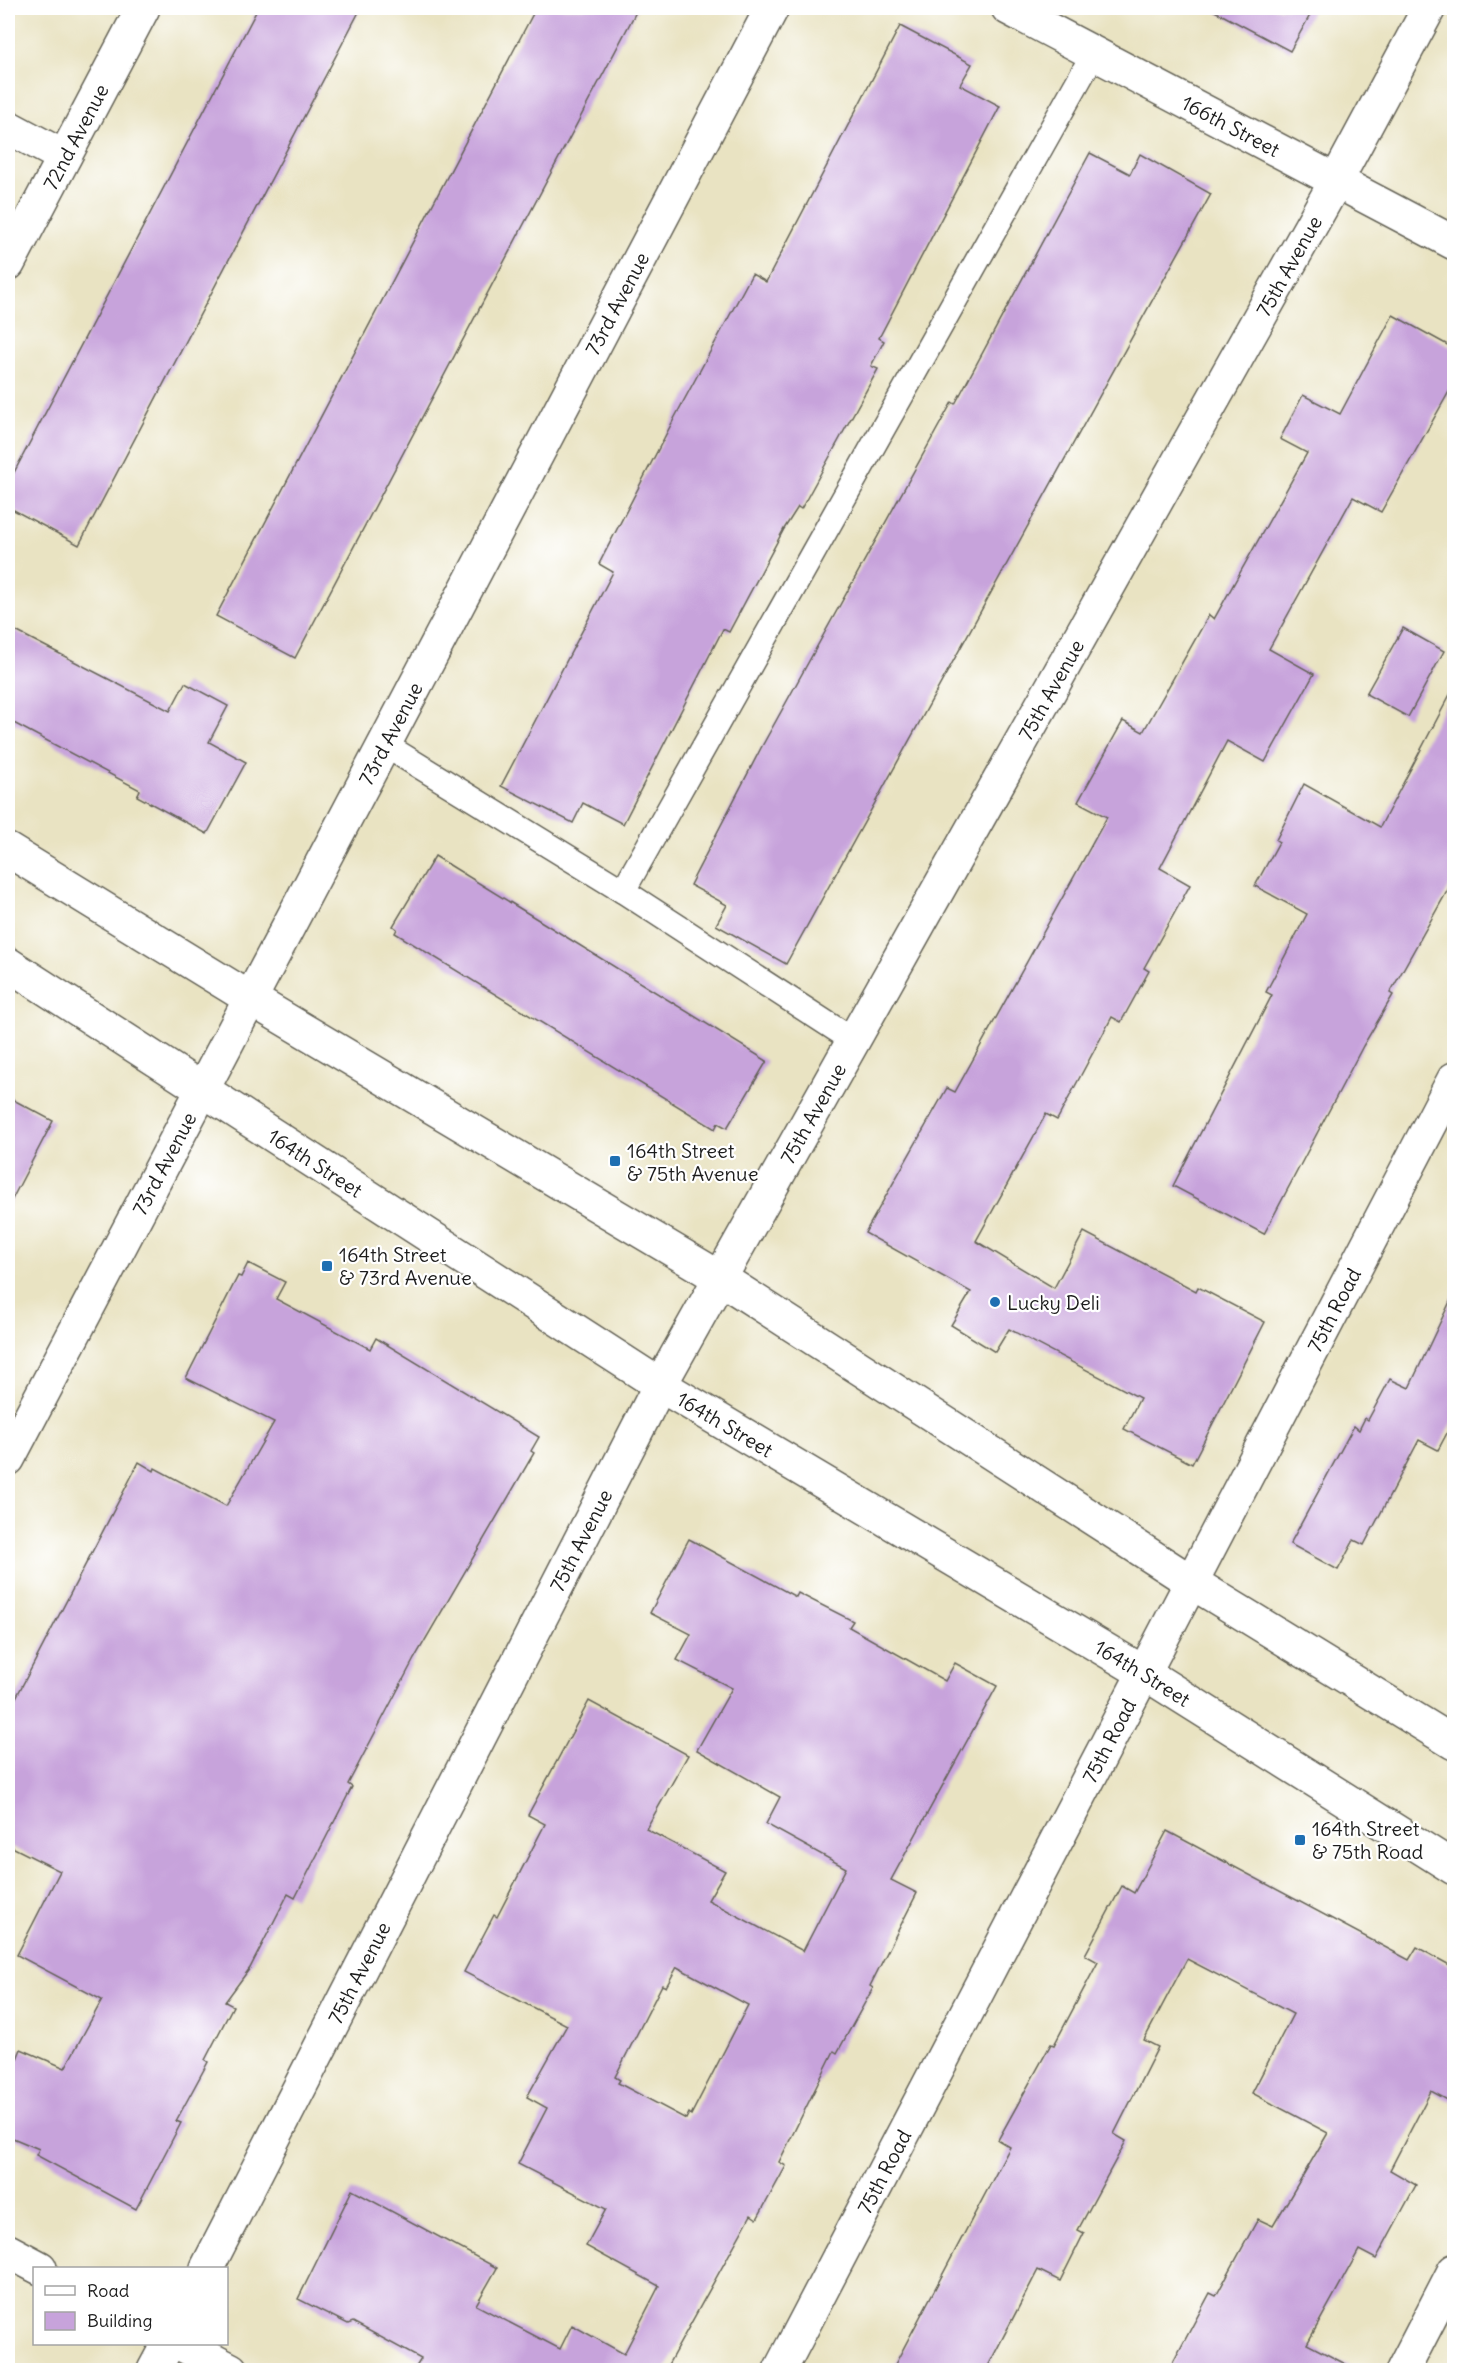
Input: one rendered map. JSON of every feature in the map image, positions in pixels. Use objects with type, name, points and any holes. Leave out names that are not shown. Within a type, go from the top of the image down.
[{"type":"street","name":"72nd Avenue","points":[[8,264],[143,8]]},
{"type":"street","name":"73rd Avenue","points":[[8,1459],[772,8]]},
{"type":"street","name":"166th Street","points":[[1008,8],[1455,243]]},
{"type":"street","name":"75th Avenue","points":[[208,2267],[660,1385],[1336,180],[1429,8]]},
{"type":"street","points":[[8,127],[64,157]]},
{"type":"street","points":[[8,850],[251,999],[720,1278],[1193,1583],[1455,1743]]},
{"type":"street","name":"164th Street","points":[[8,964],[660,1385],[1146,1674],[1455,1868]]},
{"type":"street","name":"75th Road","points":[[780,2370],[1146,1674],[1455,1079]]},
{"type":"street","points":[[8,2252],[38,2267]]},
{"type":"street","points":[[1403,2370],[1455,2271]]},
{"type":"street","points":[[154,2370],[167,2345]]},
{"type":"street","points":[[185,2345],[231,2370]]},
{"type":"lane","points":[[623,891],[1094,53]]},
{"type":"lane","points":[[385,745],[623,891],[854,1041]]},
{"type":"building","points":[[258,8],[361,8],[79,545],[8,507],[8,484]]},
{"type":"building","points":[[536,8],[638,8],[295,658],[216,616]]},
{"type":"building","points":[[1209,8],[1314,8],[1290,51]]},
{"type":"building","points":[[900,26],[972,64],[960,85],[1000,106],[879,338],[884,341],[871,366],[878,369],[801,509],[798,507],[784,529],[729,632],[723,629],[623,824],[583,803],[573,823],[501,786],[613,572],[599,564],[675,417],[752,274],[766,282]]},
{"type":"building","points":[[1090,153],[1130,174],[1140,154],[1211,194],[786,964],[716,925],[727,905],[690,885],[761,748],[952,402],[955,404]]},
{"type":"building","points":[[1393,315],[1455,349],[1455,381],[1381,512],[1353,497],[1269,649],[1314,674],[1265,762],[1227,741],[1160,868],[1190,885],[1144,968],[1149,971],[1121,1022],[1112,1017],[1057,1120],[1046,1114],[976,1241],[1054,1288],[1084,1232],[1196,1291],[1198,1287],[1265,1322],[1192,1464],[1124,1429],[1140,1398],[1009,1329],[995,1352],[951,1325],[971,1292],[865,1233],[947,1088],[955,1092],[1107,817],[1078,802],[1123,721],[1143,732],[1209,615],[1214,619],[1307,453],[1280,439],[1303,395],[1340,414]]},
{"type":"building","points":[[8,627],[170,711],[185,683],[228,706],[209,742],[246,762],[207,834],[137,796],[140,790],[8,720]]},
{"type":"building","points":[[1403,628],[1444,651],[1408,717],[1366,694]]},
{"type":"building","points":[[1455,685],[1455,877],[1390,993],[1393,995],[1363,1046],[1264,1234],[1173,1186],[1272,995],[1266,992],[1307,914],[1255,886],[1279,842],[1276,840],[1304,784],[1380,827]]},
{"type":"building","points":[[435,856],[767,1061],[727,1128],[718,1123],[715,1129],[395,933],[397,929],[393,926]]},
{"type":"building","points":[[8,1097],[53,1121],[8,1207]]},
{"type":"building","points":[[248,1263],[285,1282],[276,1299],[370,1349],[376,1338],[539,1437],[531,1451],[534,1453],[414,1659],[348,1784],[352,1787],[295,1898],[288,1894],[250,1968],[225,2002],[233,2006],[205,2060],[208,2062],[176,2121],[181,2123],[136,2209],[36,2155],[39,2149],[8,2136],[8,2054],[17,2059],[21,2049],[65,2068],[102,2000],[17,1955],[60,1871],[8,1845],[8,1713],[139,1462],[154,1471],[155,1468],[226,1506],[274,1422],[186,1378],[238,1276],[241,1277]]},
{"type":"building","points":[[1455,1291],[1455,1418],[1438,1450],[1419,1440],[1364,1545],[1354,1540],[1338,1570],[1290,1544],[1354,1426],[1359,1430],[1365,1418],[1368,1420],[1390,1379],[1409,1388]]},
{"type":"building","points":[[689,1539],[796,1597],[798,1593],[853,1621],[849,1627],[945,1681],[955,1663],[997,1686],[891,1880],[917,1893],[870,1986],[873,1988],[837,2053],[834,2051],[779,2162],[786,2166],[757,2219],[751,2215],[665,2370],[414,2370],[421,2359],[353,2322],[348,2324],[298,2299],[352,2190],[497,2268],[476,2305],[560,2349],[572,2325],[624,2354],[659,2286],[586,2246],[606,2209],[518,2164],[547,2108],[527,2097],[567,2025],[464,1972],[494,1915],[497,1917],[545,1824],[528,1815],[589,1701],[688,1755],[646,1829],[725,1871],[708,1900],[803,1951],[846,1868],[766,1824],[780,1797],[697,1750],[732,1688],[677,1660],[691,1634],[650,1613]],"holes":[[[677,1967],[748,2005],[691,2115],[689,2113],[686,2119],[618,2083],[620,2080],[615,2077],[662,1985],[666,1987]]]},
{"type":"building","points":[[1167,1831],[1409,1960],[1417,1947],[1455,1968],[1455,2104],[1431,2091],[1390,2170],[1416,2185],[1376,2259],[1359,2250],[1307,2344],[1357,2370],[1169,2370],[1210,2293],[1216,2296],[1258,2219],[1273,2226],[1328,2133],[1252,2093],[1293,2014],[1187,1959],[1144,2040],[1158,2047],[1114,2134],[1126,2141],[1078,2230],[1084,2233],[1060,2281],[1038,2270],[986,2370],[892,2370],[1010,2147],[998,2140],[1051,2044],[1054,2045],[1098,1962],[1085,1955],[1122,1886],[1134,1893]]},
{"type":"place","name":"164th Street & 75th Avenue","points":[[615,1161]]},
{"type":"place","name":"164th Street & 73rd Avenue","points":[[327,1266]]},
{"type":"place","name":"Lucky Deli","points":[[995,1302]]},
{"type":"place","name":"164th Street & 75th Road","points":[[1300,1840]]}]
